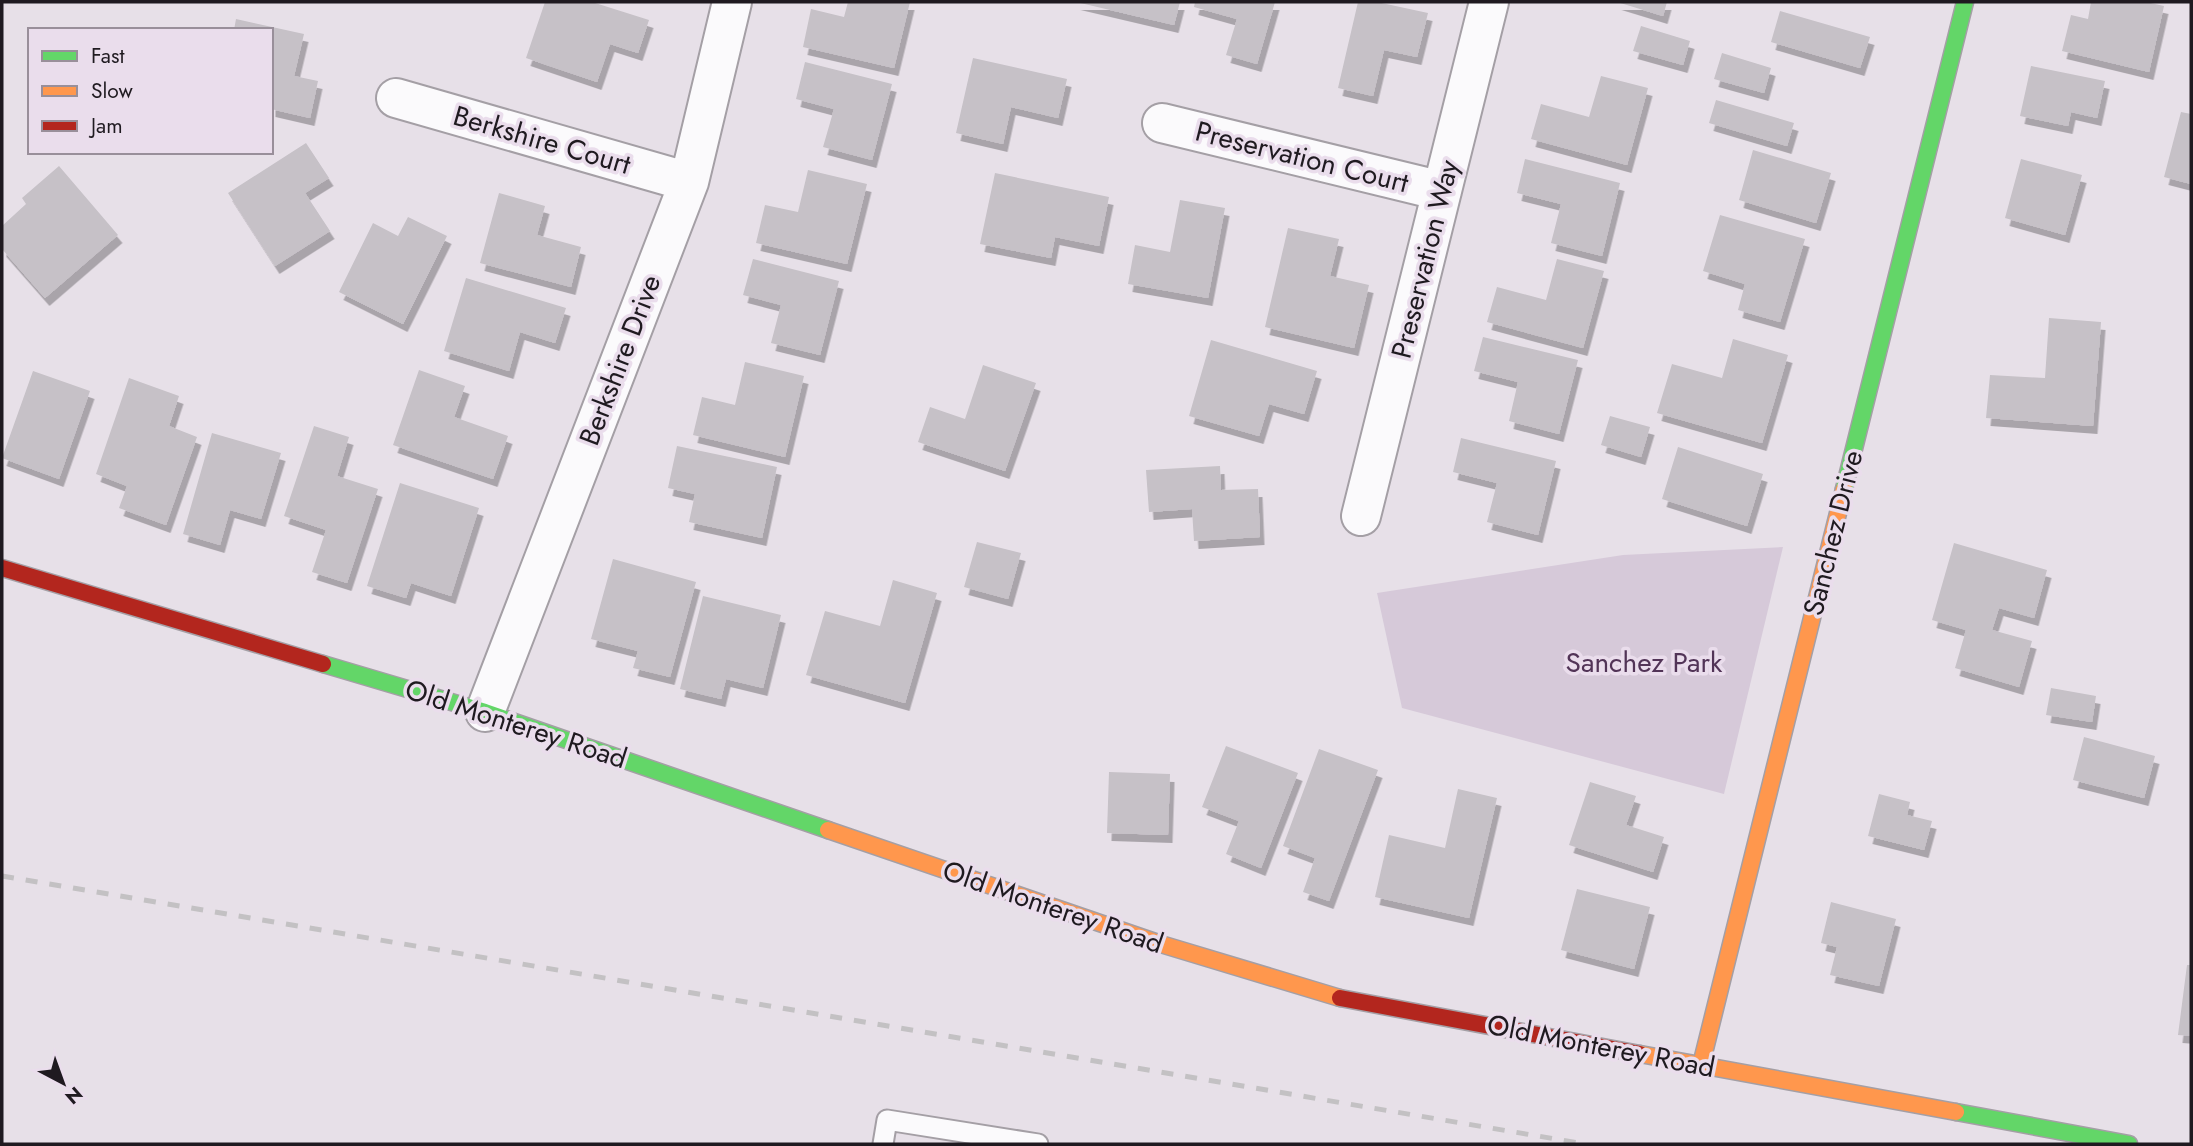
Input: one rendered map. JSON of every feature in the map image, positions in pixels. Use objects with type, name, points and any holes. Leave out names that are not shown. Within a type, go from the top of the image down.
[{"type":"street","name":"Berkshire Drive","points":[[485,712],[689,182],[732,2]]},
{"type":"street","name":"Preservation Way","points":[[1361,516],[1489,2]]},
{"type":"street","name":"Sanchez Drive","points":[[1701,1065],[1965,2]]},
{"type":"street","name":"Berkshire Court","points":[[396,98],[689,182]]},
{"type":"street","name":"Preservation Court","points":[[1162,123],[1442,191]]},
{"type":"street","name":"Old Monterey Road","points":[[2,568],[485,712],[1164,945],[1344,999],[2129,1144]]},
{"type":"lane","points":[[883,1144],[887,1121],[1038,1144]]},
{"type":"green space","name":"Sanchez Park","points":[[1783,547],[1724,794],[1402,708],[1377,593],[1623,555]]},
{"type":"building","points":[[545,2],[592,2],[649,20],[638,53],[610,44],[597,82],[526,58]]},
{"type":"building","points":[[848,2],[910,2],[894,68],[803,47],[811,9],[844,17]]},
{"type":"building","points":[[1076,2],[1180,2],[1174,25]]},
{"type":"building","points":[[1195,2],[1275,2],[1257,64],[1226,55],[1237,19],[1194,7]]},
{"type":"building","points":[[1358,2],[1377,2],[1428,13],[1417,57],[1384,50],[1373,96],[1338,88]]},
{"type":"building","points":[[1617,2],[1667,2],[1663,16]]},
{"type":"building","points":[[2091,2],[2146,2],[2164,6],[2149,72],[2062,51],[2071,15],[2088,19]]},
{"type":"building","points":[[1780,11],[1870,37],[1860,68],[1771,42]]},
{"type":"building","points":[[236,19],[304,34],[294,76],[318,81],[310,118],[273,109],[273,28],[234,28]]},
{"type":"building","points":[[1641,26],[1690,41],[1683,65],[1633,51]]},
{"type":"building","points":[[1722,53],[1771,68],[1764,93],[1714,79]]},
{"type":"building","points":[[973,58],[1067,79],[1058,118],[1011,107],[1003,144],[956,133]]},
{"type":"building","points":[[805,62],[892,84],[872,160],[823,147],[834,109],[796,99]]},
{"type":"building","points":[[2031,66],[2105,81],[2097,118],[2071,112],[2068,126],[2020,116]]},
{"type":"building","points":[[1601,76],[1648,88],[1627,165],[1531,139],[1541,104],[1589,117]]},
{"type":"building","points":[[1716,100],[1794,123],[1787,146],[1709,123]]},
{"type":"building","points":[[2181,112],[2191,114],[2191,184],[2164,177]]},
{"type":"building","points":[[306,143],[329,178],[305,193],[330,231],[275,266],[228,193]]},
{"type":"building","points":[[1753,150],[1831,173],[1816,223],[1739,200]]},
{"type":"building","points":[[1525,159],[1620,183],[1602,256],[1551,243],[1561,204],[1517,193]]},
{"type":"building","points":[[2021,159],[2082,175],[2065,235],[2005,218]]},
{"type":"building","points":[[59,166],[118,235],[45,298],[2,249],[2,226],[26,204],[22,198]]},
{"type":"building","points":[[808,170],[867,184],[847,264],[756,243],[765,205],[798,212]]},
{"type":"building","points":[[995,173],[1109,197],[1099,246],[1055,237],[1051,258],[980,244]]},
{"type":"building","points":[[499,193],[545,206],[537,235],[581,247],[571,287],[480,263]]},
{"type":"building","points":[[1180,200],[1225,208],[1208,298],[1128,284],[1135,245],[1170,252]]},
{"type":"building","points":[[1720,215],[1805,239],[1780,322],[1738,310],[1745,284],[1703,271]]},
{"type":"building","points":[[408,217],[447,236],[403,324],[339,292],[373,223],[398,236]]},
{"type":"building","points":[[1288,228],[1339,239],[1330,276],[1369,285],[1354,348],[1265,327]]},
{"type":"building","points":[[753,259],[839,281],[820,355],[771,343],[781,305],[743,295]]},
{"type":"building","points":[[1557,259],[1604,271],[1583,348],[1487,322],[1497,287],[1546,300]]},
{"type":"building","points":[[466,278],[566,308],[555,343],[520,332],[509,371],[444,351]]},
{"type":"building","points":[[2049,318],[2101,322],[2093,426],[1986,418],[1990,375],[2045,378]]},
{"type":"building","points":[[1483,337],[1578,360],[1559,434],[1509,421],[1518,382],[1474,371]]},
{"type":"building","points":[[1733,339],[1788,355],[1762,443],[1657,413],[1672,364],[1722,378]]},
{"type":"building","points":[[1211,340],[1317,371],[1304,414],[1269,404],[1259,436],[1189,416]]},
{"type":"building","points":[[745,362],[804,376],[785,457],[693,435],[702,397],[735,405]]},
{"type":"building","points":[[983,365],[1036,383],[1005,471],[918,442],[930,407],[965,419]]},
{"type":"building","points":[[419,370],[465,386],[454,417],[508,436],[493,479],[393,445]]},
{"type":"building","points":[[33,371],[90,391],[59,479],[2,458]]},
{"type":"building","points":[[129,378],[179,396],[169,426],[197,437],[166,525],[119,508],[127,486],[96,474]]},
{"type":"building","points":[[1610,416],[1650,427],[1641,457],[1601,445]]},
{"type":"building","points":[[314,426],[349,437],[337,476],[378,489],[347,583],[312,572],[326,530],[284,516]]},
{"type":"building","points":[[212,433],[281,453],[261,519],[230,510],[220,545],[183,534]]},
{"type":"building","points":[[1461,438],[1556,461],[1538,535],[1487,522],[1497,483],[1453,472]]},
{"type":"building","points":[[677,446],[777,467],[762,538],[689,522],[695,494],[668,488]]},
{"type":"building","points":[[1678,447],[1763,474],[1747,526],[1662,499]]},
{"type":"building","points":[[1220,466],[1221,490],[1258,489],[1260,537],[1194,541],[1192,509],[1149,512],[1146,470]]},
{"type":"building","points":[[400,483],[479,508],[451,596],[411,583],[406,598],[367,586]]},
{"type":"building","points":[[977,542],[1021,553],[1008,599],[964,587]]},
{"type":"building","points":[[1954,543],[2047,570],[2034,618],[1999,608],[1992,630],[2032,641],[2019,687],[1955,668],[1966,630],[1932,620]]},
{"type":"building","points":[[613,559],[696,582],[670,677],[633,668],[638,651],[591,639]]},
{"type":"building","points":[[893,580],[937,593],[905,703],[806,675],[825,611],[880,626]]},
{"type":"building","points":[[703,596],[781,615],[763,688],[726,679],[721,699],[680,689]]},
{"type":"building","points":[[2051,688],[2096,696],[2092,722],[2046,715]]},
{"type":"building","points":[[2084,737],[2155,756],[2144,798],[2073,780]]},
{"type":"building","points":[[1226,746],[1298,773],[1261,868],[1226,854],[1239,821],[1202,807]]},
{"type":"building","points":[[1319,749],[1378,770],[1329,901],[1303,892],[1315,858],[1283,846]]},
{"type":"building","points":[[1109,772],[1170,774],[1168,835],[1107,833]]},
{"type":"building","points":[[1590,782],[1636,796],[1626,825],[1664,837],[1653,872],[1569,845]]},
{"type":"building","points":[[1458,789],[1497,798],[1469,918],[1375,897],[1389,835],[1445,848]]},
{"type":"building","points":[[1879,794],[1910,802],[1907,815],[1932,821],[1924,850],[1868,836]]},
{"type":"building","points":[[1577,889],[1650,907],[1634,969],[1561,950]]},
{"type":"building","points":[[1831,902],[1896,919],[1879,986],[1830,975],[1837,947],[1821,943]]},
{"type":"building","points":[[2187,965],[2191,965],[2191,1036],[2178,1035]]},
{"type":"railway","points":[[2,876],[1585,1144]]},
{"type":"traffic: fast","points":[[1844,489],[1965,2]]},
{"type":"traffic: fast","points":[[323,664],[485,712],[828,830]]},
{"type":"traffic: fast","points":[[1956,1112],[2129,1144]]},
{"type":"traffic: slow","points":[[1701,1065],[1844,489]]},
{"type":"traffic: slow","points":[[828,830],[1164,945],[1340,998]]},
{"type":"traffic: slow","points":[[1640,1054],[1956,1112]]},
{"type":"traffic: jam","points":[[2,568],[323,664]]},
{"type":"traffic: jam","points":[[1340,998],[1640,1054]]}]
